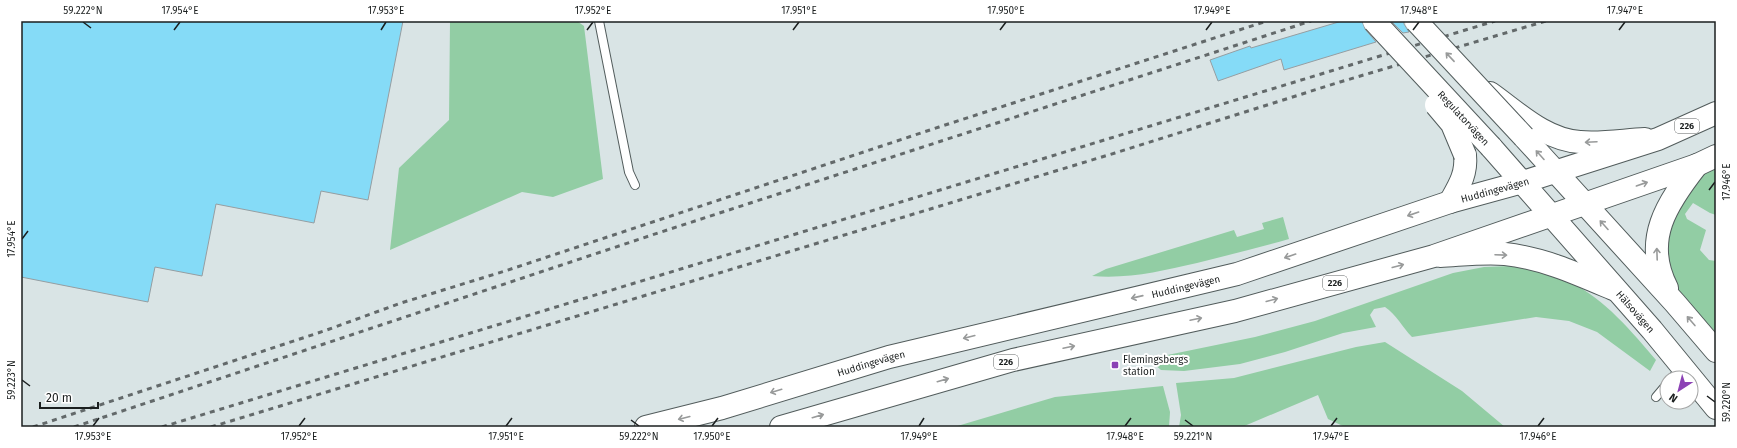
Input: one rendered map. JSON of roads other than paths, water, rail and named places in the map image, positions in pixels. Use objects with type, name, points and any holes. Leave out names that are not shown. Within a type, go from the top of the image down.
[{"type":"main road","points":[[1366,21],[1452,124],[1465,155],[1466,166],[1463,179],[1450,202]]},
{"type":"main road","name":"Regulatorvägen","points":[[1374,21],[1492,147],[1552,216]]},
{"type":"main road","points":[[1416,21],[1470,78],[1533,134],[1555,172],[1675,303],[1716,351]]},
{"type":"main road","name":"Huddingevägen","points":[[646,427],[722,408],[889,357],[1237,274],[1450,202],[1523,182],[1658,139],[1716,113]]},
{"type":"main road","points":[[1533,134],[1581,142],[1658,139]]},
{"type":"main road","name":"226","points":[[781,427],[1013,360],[1235,311],[1434,256],[1697,165],[1716,156]]},
{"type":"main road","points":[[1675,303],[1661,277],[1657,261],[1656,242],[1667,207],[1697,165]]},
{"type":"main road","name":"Hälsovägen","points":[[1552,216],[1618,291],[1676,370]]},
{"type":"main road","points":[[1434,256],[1504,254],[1535,259],[1570,271],[1618,291]]},
{"type":"main road","name":"Hälsovägen","points":[[1699,392],[1716,408]]},
{"type":"lane","points":[[599,21],[629,172],[635,184]]},
{"type":"lane","points":[[1656,397],[1659,393]]},
{"type":"railway","points":[[33,427],[324,331],[401,303],[505,271],[939,127],[1267,21]]},
{"type":"railway","points":[[74,427],[658,233],[1311,21]]},
{"type":"railway","points":[[162,427],[1495,21]]},
{"type":"railway","points":[[211,427],[1115,153],[1340,82],[1546,21]]},
{"type":"place","name":"Flemingsbergs station","points":[[1115,365]]}]
